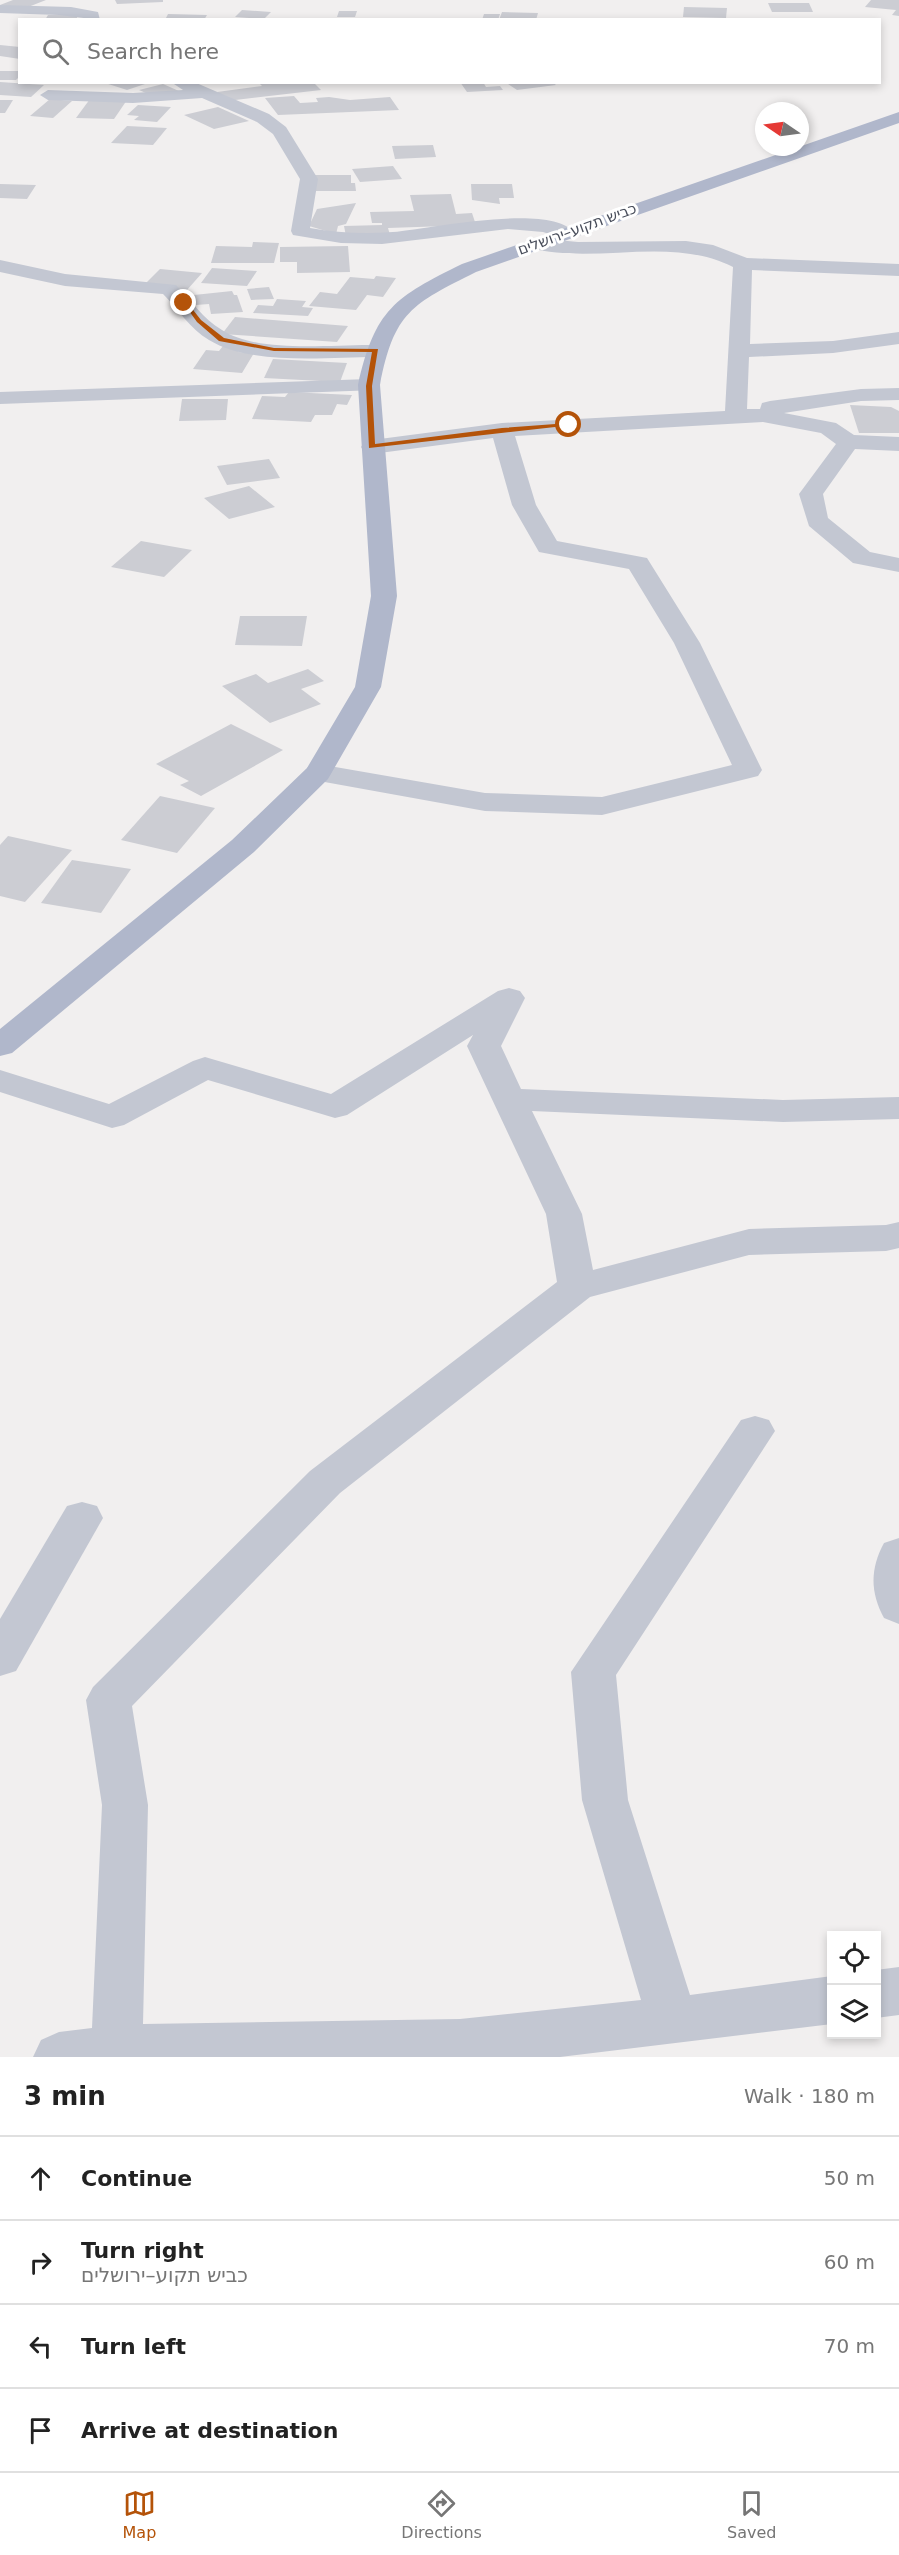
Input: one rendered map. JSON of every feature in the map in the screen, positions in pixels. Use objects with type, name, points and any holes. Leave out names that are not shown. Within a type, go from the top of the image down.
[{"type":"main road","name":"כביש תקוע–ירושלים","points":[[0,1046],[243,846],[318,773],[368,687],[384,596],[369,386],[376,351],[386,327],[398,313],[429,288],[469,268],[899,117]]},
{"type":"street","points":[[0,9],[30,12],[78,11],[93,15],[93,18]]},
{"type":"street","points":[[183,84],[263,118],[280,131],[294,150],[309,178],[300,231],[354,239],[411,236],[527,223],[565,233]]},
{"type":"street","points":[[48,95],[133,98],[203,93]]},
{"type":"street","points":[[536,244],[584,248],[660,246],[706,249],[727,254],[743,264],[899,270]]},
{"type":"street","points":[[736,417],[741,351],[743,264]]},
{"type":"street","points":[[0,266],[65,280],[169,289],[199,321],[222,339],[274,350],[376,351]]},
{"type":"street","points":[[741,351],[832,347],[899,338]]},
{"type":"street","points":[[0,398],[369,386]]},
{"type":"street","points":[[763,415],[771,407],[861,395],[899,394]]},
{"type":"street","points":[[372,447],[502,430],[763,415],[828,428],[849,442],[899,444]]},
{"type":"street","points":[[318,773],[485,802],[602,806],[748,770],[687,643],[638,563],[548,547],[524,505],[502,430]]},
{"type":"street","points":[[849,442],[811,494],[817,521],[862,558],[895,575]]},
{"type":"street","points":[[0,1081],[112,1117],[205,1068],[335,1107],[509,998],[484,1046],[564,1214],[577,1287]]},
{"type":"street","points":[[509,1099],[783,1111],[899,1108]]},
{"type":"street","points":[[117,2049],[125,1805],[110,1700],[325,1482],[577,1287],[749,1242],[886,1238],[899,1235]]},
{"type":"street","points":[[673,2021],[605,1800],[593,1672],[755,1431]]},
{"type":"street","points":[[0,1658],[82,1518]]},
{"type":"street","points":[[899,1555],[893,1588],[899,1606]]},
{"type":"street","points":[[881,1993],[899,1991]]},
{"type":"street","points":[[59,2057],[117,2049],[460,2043],[673,2021],[827,2001]]},
{"type":"building","points":[[13,0],[46,0],[23,9],[0,5]]},
{"type":"building","points":[[115,0],[163,0],[163,2],[117,4]]},
{"type":"building","points":[[871,0],[899,0],[899,16],[892,15],[896,10],[865,7]]},
{"type":"building","points":[[768,3],[809,3],[813,12],[772,12]]},
{"type":"building","points":[[684,7],[727,8],[726,18],[683,17]]},
{"type":"building","points":[[242,10],[271,12],[265,18],[235,17]]},
{"type":"building","points":[[339,11],[357,11],[355,17],[337,17]]},
{"type":"building","points":[[502,12],[538,13],[537,18],[500,18]]},
{"type":"building","points":[[168,14],[207,15],[205,18],[166,18]]},
{"type":"building","points":[[484,14],[500,14],[499,18],[483,18]]},
{"type":"building","points":[[48,15],[78,15],[77,18],[46,18]]},
{"type":"building","points":[[0,45],[18,47],[18,59],[0,56]]},
{"type":"building","points":[[0,71],[18,71],[16,80],[0,80]]},
{"type":"building","points":[[0,82],[44,85],[31,97],[0,95]]},
{"type":"building","points":[[108,84],[145,84],[127,90]]},
{"type":"building","points":[[163,84],[179,91],[155,97],[139,90]]},
{"type":"building","points":[[260,84],[315,84],[321,90],[227,101],[217,92],[262,86]]},
{"type":"building","points":[[461,84],[500,86],[503,90],[467,92]]},
{"type":"building","points":[[508,84],[556,85],[517,90]]},
{"type":"building","points":[[294,96],[300,103],[318,102],[316,98],[329,97],[350,100],[390,97],[399,110],[278,115],[265,98]]},
{"type":"building","points":[[50,99],[72,101],[53,118],[30,116]]},
{"type":"building","points":[[90,99],[127,100],[114,119],[76,118]]},
{"type":"building","points":[[0,100],[13,100],[5,113],[0,113]]},
{"type":"building","points":[[138,105],[171,107],[157,122],[134,120],[139,116],[127,115]]},
{"type":"building","points":[[218,107],[249,121],[214,129],[184,115]]},
{"type":"building","points":[[127,126],[167,128],[153,145],[111,143]]},
{"type":"building","points":[[433,145],[436,157],[395,159],[392,146]]},
{"type":"building","points":[[393,166],[402,179],[360,182],[352,169]]},
{"type":"building","points":[[313,175],[351,175],[351,183],[355,183],[356,191],[313,191]]},
{"type":"building","points":[[0,184],[36,185],[27,199],[0,198]]},
{"type":"building","points":[[471,184],[512,184],[514,198],[499,198],[500,204],[472,200]]},
{"type":"building","points":[[451,194],[456,214],[472,213],[476,225],[388,228],[390,235],[346,236],[344,226],[382,225],[382,223],[372,223],[370,212],[414,211],[410,195]]},
{"type":"building","points":[[356,203],[346,224],[338,226],[336,234],[309,226],[317,209]]},
{"type":"building","points":[[253,242],[279,243],[274,263],[211,263],[216,246],[252,247]]},
{"type":"building","points":[[348,246],[350,272],[297,273],[297,262],[280,262],[280,247]]},
{"type":"building","points":[[212,268],[257,271],[247,286],[201,283]]},
{"type":"building","points":[[160,269],[202,273],[187,290],[144,285]]},
{"type":"building","points":[[376,276],[396,278],[383,297],[367,295],[356,310],[309,306],[320,292],[337,294],[350,277],[374,279]]},
{"type":"building","points":[[269,287],[274,299],[251,300],[247,289]]},
{"type":"building","points":[[232,291],[234,295],[237,295],[243,312],[211,314],[209,304],[196,305],[194,295]]},
{"type":"building","points":[[277,299],[306,301],[302,307],[313,308],[308,316],[253,313],[258,305],[273,306]]},
{"type":"building","points":[[235,317],[348,326],[337,342],[222,334]]},
{"type":"building","points":[[223,346],[240,347],[238,352],[254,353],[242,373],[193,369],[206,350],[219,351]]},
{"type":"building","points":[[273,359],[347,363],[340,382],[264,378]]},
{"type":"building","points":[[289,392],[352,395],[347,405],[337,404],[332,415],[315,415],[311,422],[252,419],[262,396],[285,397]]},
{"type":"building","points":[[182,399],[228,399],[226,420],[179,421]]},
{"type":"building","points":[[850,405],[891,407],[899,411],[899,433],[859,433]]},
{"type":"building","points":[[269,459],[280,478],[227,485],[217,466]]},
{"type":"building","points":[[249,486],[275,507],[229,519],[204,498]]},
{"type":"building","points":[[141,541],[192,550],[164,577],[111,567]]},
{"type":"building","points":[[240,616],[307,616],[302,646],[235,645]]},
{"type":"building","points":[[308,669],[324,681],[301,689],[321,704],[270,723],[222,686],[256,674],[268,683]]},
{"type":"building","points":[[231,724],[283,750],[201,796],[180,785],[189,781],[156,764]]},
{"type":"building","points":[[160,796],[215,808],[177,853],[121,840]]},
{"type":"building","points":[[8,836],[72,850],[25,902],[0,896],[0,845]]},
{"type":"building","points":[[72,860],[131,869],[101,913],[41,903]]},
{"type":"route","points":[[184,303],[199,321],[222,339],[274,350],[376,351],[369,386],[372,447],[502,430],[569,425]]}]
